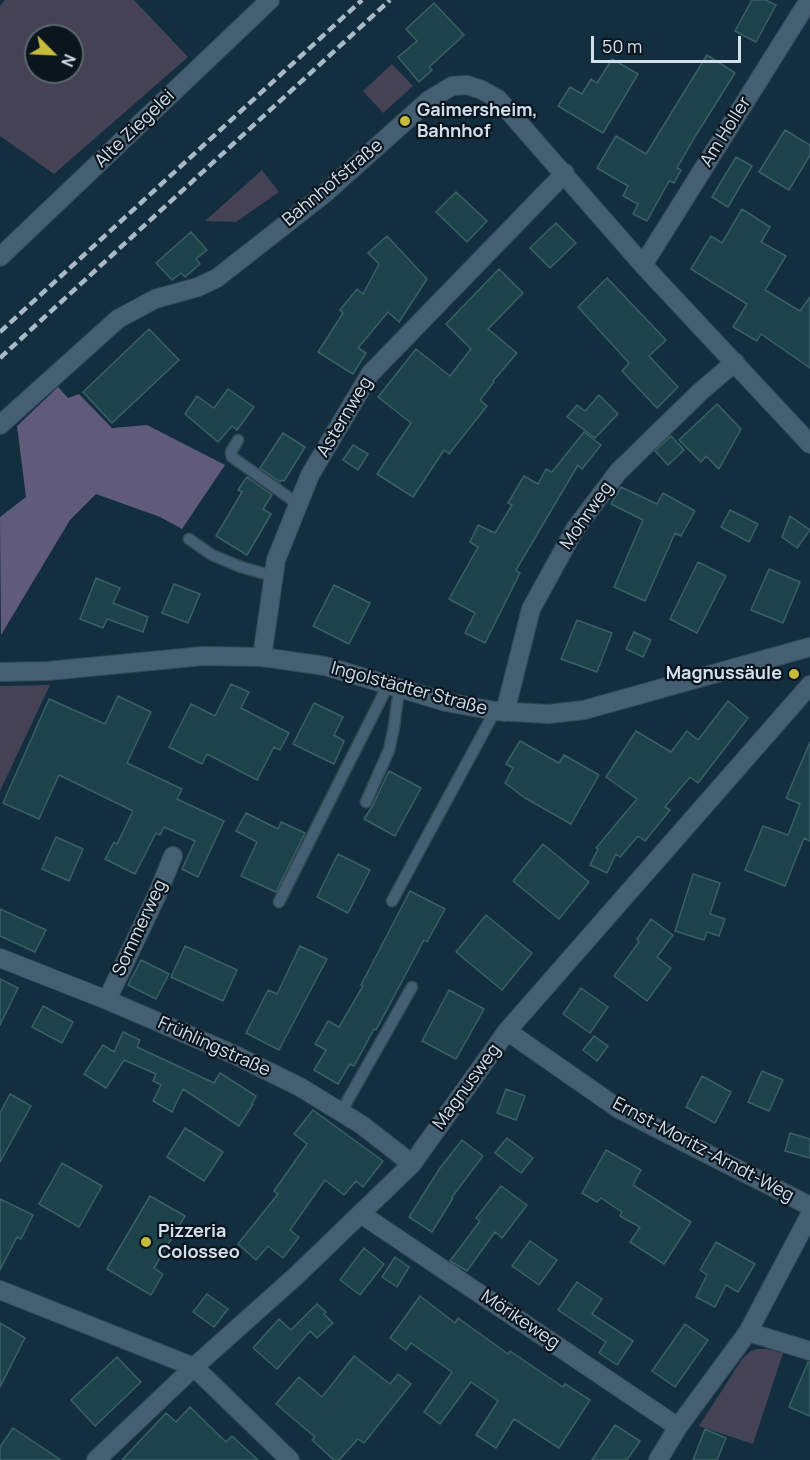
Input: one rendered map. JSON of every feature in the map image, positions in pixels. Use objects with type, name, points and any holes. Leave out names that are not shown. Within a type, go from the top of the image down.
[{"type":"street","name":"Alte Ziegelei","points":[[0,257],[270,0]]},
{"type":"street","name":"Am Holler","points":[[643,265],[808,0]]},
{"type":"street","name":"Bahnhofstraße","points":[[0,425],[118,319],[155,299],[198,287],[217,278],[323,195],[429,100],[452,86],[473,87],[498,99],[643,265],[810,444]]},
{"type":"street","name":"Asternweg","points":[[262,657],[276,561],[310,475],[370,374],[565,174]]},
{"type":"street","name":"Mohrweg","points":[[500,711],[531,609],[575,529],[618,472],[700,392],[735,362]]},
{"type":"street","name":"Ingolstädter Straße","points":[[0,672],[48,671],[203,656],[262,657],[325,666],[446,702],[500,711],[548,714],[584,710],[810,647]]},
{"type":"street","name":"Magnusweg","points":[[96,1460],[194,1367],[297,1275],[412,1164],[507,1031],[810,685]]},
{"type":"street","name":"Sommerweg","points":[[107,1000],[173,856]]},
{"type":"street","name":"Frühlingstraße","points":[[0,957],[107,1000],[244,1059],[300,1086],[362,1125],[412,1164]]},
{"type":"street","name":"Ernst-Moritz-Arndt-Weg","points":[[507,1031],[619,1108],[810,1206]]},
{"type":"street","name":"Mörikeweg","points":[[361,1214],[678,1427]]},
{"type":"street","points":[[658,1460],[678,1427],[748,1332],[810,1215]]},
{"type":"street","points":[[0,1290],[194,1367],[290,1460]]},
{"type":"street","points":[[748,1332],[810,1351]]},
{"type":"lane","points":[[238,440],[231,452],[232,457],[298,504]]},
{"type":"lane","points":[[189,539],[212,555],[241,567],[273,576]]},
{"type":"lane","points":[[366,802],[389,750],[394,727],[393,687]]},
{"type":"lane","points":[[279,902],[393,687]]},
{"type":"lane","points":[[392,901],[500,711]]},
{"type":"lane","points":[[341,1112],[412,987]]},
{"type":"shaded area","points":[[5,0],[134,0],[188,57],[54,174],[0,136],[0,6]]},
{"type":"shaded area","points":[[392,64],[413,86],[383,113],[363,91]]},
{"type":"shaded area","points":[[262,170],[279,192],[236,222],[205,221]]},
{"type":"shaded area","points":[[58,387],[68,398],[79,394],[112,428],[147,425],[225,465],[182,529],[160,517],[96,494],[70,520],[1,635],[0,517],[26,497],[17,426]]},
{"type":"shaded area","points":[[50,685],[0,791],[0,686]]},
{"type":"shaded area","points":[[757,1349],[783,1353],[753,1444],[699,1426],[742,1359]]},
{"type":"building","points":[[752,0],[766,0],[776,5],[756,42],[735,31]]},
{"type":"building","points":[[434,3],[464,35],[429,67],[432,70],[419,82],[398,57],[417,41],[406,29]]},
{"type":"building","points":[[707,55],[735,73],[677,168],[681,170],[674,183],[669,181],[647,221],[633,214],[638,204],[623,196],[628,186],[597,168],[616,136],[646,154]]},
{"type":"building","points":[[612,59],[638,74],[603,133],[558,106],[570,87],[582,94],[591,79],[597,83]]},
{"type":"building","points":[[785,130],[810,145],[810,155],[789,190],[759,172]]},
{"type":"building","points":[[736,157],[752,166],[728,207],[712,197]]},
{"type":"building","points":[[456,192],[487,221],[467,242],[436,212]]},
{"type":"building","points":[[742,209],[770,227],[761,242],[786,256],[765,290],[800,311],[810,297],[810,368],[761,334],[757,341],[733,327],[747,304],[691,269],[711,236],[722,243]]},
{"type":"building","points":[[556,223],[576,243],[550,268],[530,248]]},
{"type":"building","points":[[191,232],[207,250],[196,259],[200,264],[185,277],[181,273],[172,280],[156,263]]},
{"type":"building","points":[[387,236],[427,279],[399,322],[388,312],[358,348],[366,353],[353,374],[318,352],[343,313],[340,310],[357,289],[363,294],[379,264],[368,253]]},
{"type":"building","points":[[499,269],[523,293],[488,329],[517,353],[480,400],[487,406],[449,454],[444,450],[413,497],[377,474],[411,423],[378,397],[416,349],[450,376],[471,349],[446,324]]},
{"type":"building","points":[[607,278],[666,340],[649,356],[678,387],[657,408],[622,371],[629,363],[578,307]]},
{"type":"building","points":[[149,329],[179,360],[112,423],[83,392]]},
{"type":"building","points":[[228,389],[254,407],[237,430],[232,426],[218,442],[185,414],[197,396],[214,408]]},
{"type":"building","points":[[599,395],[618,414],[595,438],[567,417],[577,405],[585,411]]},
{"type":"building","points":[[717,404],[741,429],[719,469],[706,456],[701,462],[679,440]]},
{"type":"building","points":[[584,432],[601,445],[582,469],[578,465],[516,570],[520,573],[485,643],[465,633],[475,613],[449,599],[478,547],[470,542],[478,525],[495,533],[512,505],[508,503],[524,476],[538,484],[546,469],[552,472]]},
{"type":"building","points":[[283,433],[305,447],[284,481],[280,482],[260,468]]},
{"type":"building","points":[[671,436],[684,450],[668,465],[655,451]]},
{"type":"building","points":[[353,445],[368,454],[358,470],[343,460]]},
{"type":"building","points":[[247,477],[272,495],[263,509],[271,514],[247,555],[216,536],[242,492],[238,490]]},
{"type":"building","points":[[621,487],[657,504],[663,493],[695,511],[681,536],[675,533],[645,601],[614,587],[643,520],[611,504]]},
{"type":"building","points":[[730,510],[758,524],[749,542],[721,527]]},
{"type":"building","points":[[790,516],[810,530],[797,548],[782,537]]},
{"type":"building","points":[[698,562],[726,576],[697,633],[670,619]]},
{"type":"building","points":[[769,569],[800,582],[783,623],[751,610]]},
{"type":"building","points":[[96,578],[120,588],[113,603],[148,617],[143,632],[107,619],[103,628],[80,619]]},
{"type":"building","points":[[174,584],[200,594],[188,623],[162,613]]},
{"type":"building","points":[[334,585],[370,603],[349,644],[313,626]]},
{"type":"building","points":[[577,620],[612,633],[597,672],[561,659]]},
{"type":"building","points":[[634,632],[651,640],[643,657],[626,649]]},
{"type":"building","points":[[231,684],[249,692],[241,708],[289,733],[280,750],[274,747],[257,780],[207,754],[202,764],[169,747],[191,704],[215,716]]},
{"type":"building","points":[[118,696],[151,712],[127,763],[182,789],[177,799],[224,821],[198,877],[182,869],[195,841],[164,827],[160,835],[156,833],[135,874],[105,859],[114,842],[117,844],[133,811],[59,775],[39,819],[3,803],[49,699],[105,724]]},
{"type":"building","points":[[728,701],[748,718],[698,783],[690,777],[665,807],[670,810],[645,841],[638,836],[620,857],[616,854],[607,873],[590,865],[598,849],[596,848],[637,799],[606,777],[636,731],[671,752],[687,731],[698,740]]},
{"type":"building","points":[[314,703],[343,717],[334,735],[344,741],[334,764],[293,744]]},
{"type":"building","points":[[520,741],[559,763],[564,755],[599,775],[571,824],[525,798],[505,783],[513,768],[506,764]]},
{"type":"building","points":[[810,742],[810,841],[804,838],[785,886],[745,870],[763,826],[788,835],[800,804],[786,798]]},
{"type":"building","points":[[389,771],[421,788],[395,836],[364,819]]},
{"type":"building","points":[[246,813],[278,829],[281,822],[305,833],[276,892],[241,876],[257,842],[236,831]]},
{"type":"building","points":[[56,837],[83,849],[69,881],[42,869]]},
{"type":"building","points":[[543,844],[589,882],[559,919],[513,881]]},
{"type":"building","points":[[338,854],[370,870],[348,913],[317,897]]},
{"type":"building","points":[[693,874],[720,883],[710,914],[725,919],[719,936],[707,932],[704,940],[675,931]]},
{"type":"building","points":[[410,891],[445,909],[427,942],[424,940],[354,1066],[350,1064],[338,1084],[314,1070],[326,1050],[315,1044],[328,1021],[339,1027],[363,986],[361,985]]},
{"type":"building","points":[[0,909],[46,930],[35,952],[0,936]]},
{"type":"building","points":[[486,915],[532,953],[502,990],[456,952]]},
{"type":"building","points":[[651,919],[673,935],[657,957],[671,968],[647,1001],[614,976],[639,942],[637,939]]},
{"type":"building","points":[[185,946],[237,970],[223,1001],[171,977]]},
{"type":"building","points":[[300,946],[327,959],[279,1050],[246,1033],[268,990],[277,994]]},
{"type":"building","points":[[141,960],[169,974],[156,999],[128,985]]},
{"type":"building","points":[[0,979],[18,988],[0,1025]]},
{"type":"building","points":[[581,988],[608,1007],[590,1033],[563,1014]]},
{"type":"building","points":[[449,990],[484,1009],[456,1059],[422,1041]]},
{"type":"building","points":[[43,1006],[73,1022],[62,1043],[32,1027]]},
{"type":"building","points":[[123,1032],[140,1040],[137,1047],[214,1083],[220,1073],[256,1096],[239,1126],[183,1089],[172,1112],[153,1101],[161,1085],[153,1081],[156,1074],[124,1060],[106,1088],[84,1074],[103,1045],[114,1052]]},
{"type":"building","points":[[594,1036],[608,1046],[597,1061],[583,1050]]},
{"type":"building","points":[[762,1071],[783,1080],[769,1111],[748,1102]]},
{"type":"building","points":[[702,1076],[731,1092],[715,1123],[686,1107]]},
{"type":"building","points":[[506,1089],[525,1096],[516,1120],[497,1113]]},
{"type":"building","points":[[10,1094],[31,1106],[0,1162],[0,1113]]},
{"type":"building","points":[[313,1110],[383,1161],[363,1187],[356,1181],[344,1195],[325,1180],[290,1230],[299,1237],[283,1258],[268,1246],[256,1260],[238,1244],[278,1194],[274,1191],[307,1144],[294,1134]]},
{"type":"building","points":[[185,1128],[223,1152],[204,1181],[167,1157]]},
{"type":"building","points":[[790,1133],[810,1139],[810,1158],[785,1151]]},
{"type":"building","points":[[507,1138],[533,1158],[521,1173],[495,1153]]},
{"type":"building","points":[[462,1140],[483,1156],[452,1197],[432,1232],[409,1217],[440,1168]]},
{"type":"building","points":[[606,1150],[641,1170],[633,1185],[691,1222],[664,1264],[630,1242],[640,1227],[620,1216],[622,1212],[601,1198],[597,1202],[582,1193]]},
{"type":"building","points":[[62,1163],[102,1186],[79,1227],[39,1204]]},
{"type":"building","points":[[501,1186],[527,1205],[502,1238],[495,1232],[467,1271],[450,1261],[480,1221],[476,1218]]},
{"type":"building","name":"Pizzeria Colosseo","points":[[150,1196],[185,1216],[154,1268],[163,1274],[151,1295],[107,1269]]},
{"type":"building","points":[[0,1199],[33,1215],[21,1239],[17,1237],[0,1270]]},
{"type":"building","points":[[530,1241],[557,1260],[539,1285],[512,1266]]},
{"type":"building","points":[[716,1242],[755,1264],[738,1292],[726,1285],[715,1307],[696,1297],[707,1275],[700,1270]]},
{"type":"building","points":[[364,1248],[384,1264],[360,1295],[340,1280]]},
{"type":"building","points":[[395,1257],[409,1267],[397,1287],[382,1277]]},
{"type":"building","points":[[577,1282],[602,1299],[592,1314],[633,1341],[617,1365],[599,1353],[606,1342],[558,1310]]},
{"type":"building","points":[[207,1294],[228,1309],[214,1327],[193,1312]]},
{"type":"building","points":[[420,1296],[455,1323],[458,1318],[508,1354],[510,1351],[563,1387],[565,1384],[590,1400],[559,1448],[514,1419],[496,1448],[476,1435],[498,1401],[471,1382],[440,1424],[424,1412],[452,1372],[411,1343],[406,1350],[390,1338]]},
{"type":"building","points":[[317,1304],[333,1323],[317,1338],[310,1331],[277,1369],[253,1348],[279,1319],[291,1330]]},
{"type":"building","points":[[0,1323],[25,1338],[0,1387]]},
{"type":"building","points":[[685,1324],[708,1340],[675,1387],[652,1371]]},
{"type":"building","points":[[354,1356],[390,1384],[398,1374],[411,1384],[364,1443],[358,1439],[339,1460],[334,1460],[312,1440],[315,1437],[276,1404],[299,1377],[322,1397]]},
{"type":"building","points":[[117,1357],[141,1382],[95,1426],[71,1400]]},
{"type":"building","points":[[808,1362],[810,1362],[810,1416],[789,1407]]},
{"type":"building","points":[[190,1407],[226,1442],[232,1436],[258,1460],[122,1460],[166,1413],[176,1422]]},
{"type":"building","points":[[615,1425],[640,1441],[627,1460],[592,1460]]},
{"type":"building","points":[[13,1428],[61,1460],[0,1460],[0,1447]]},
{"type":"building","points":[[705,1429],[726,1438],[717,1460],[693,1460]]},
{"type":"railway","points":[[0,332],[362,0]]},
{"type":"railway","points":[[0,358],[390,0]]},
{"type":"place","name":"Gaimersheim, Bahnhof","points":[[405,121]]},
{"type":"place","name":"Magnussäule","points":[[794,674]]},
{"type":"place","name":"Pizzeria Colosseo","points":[[146,1242]]}]
